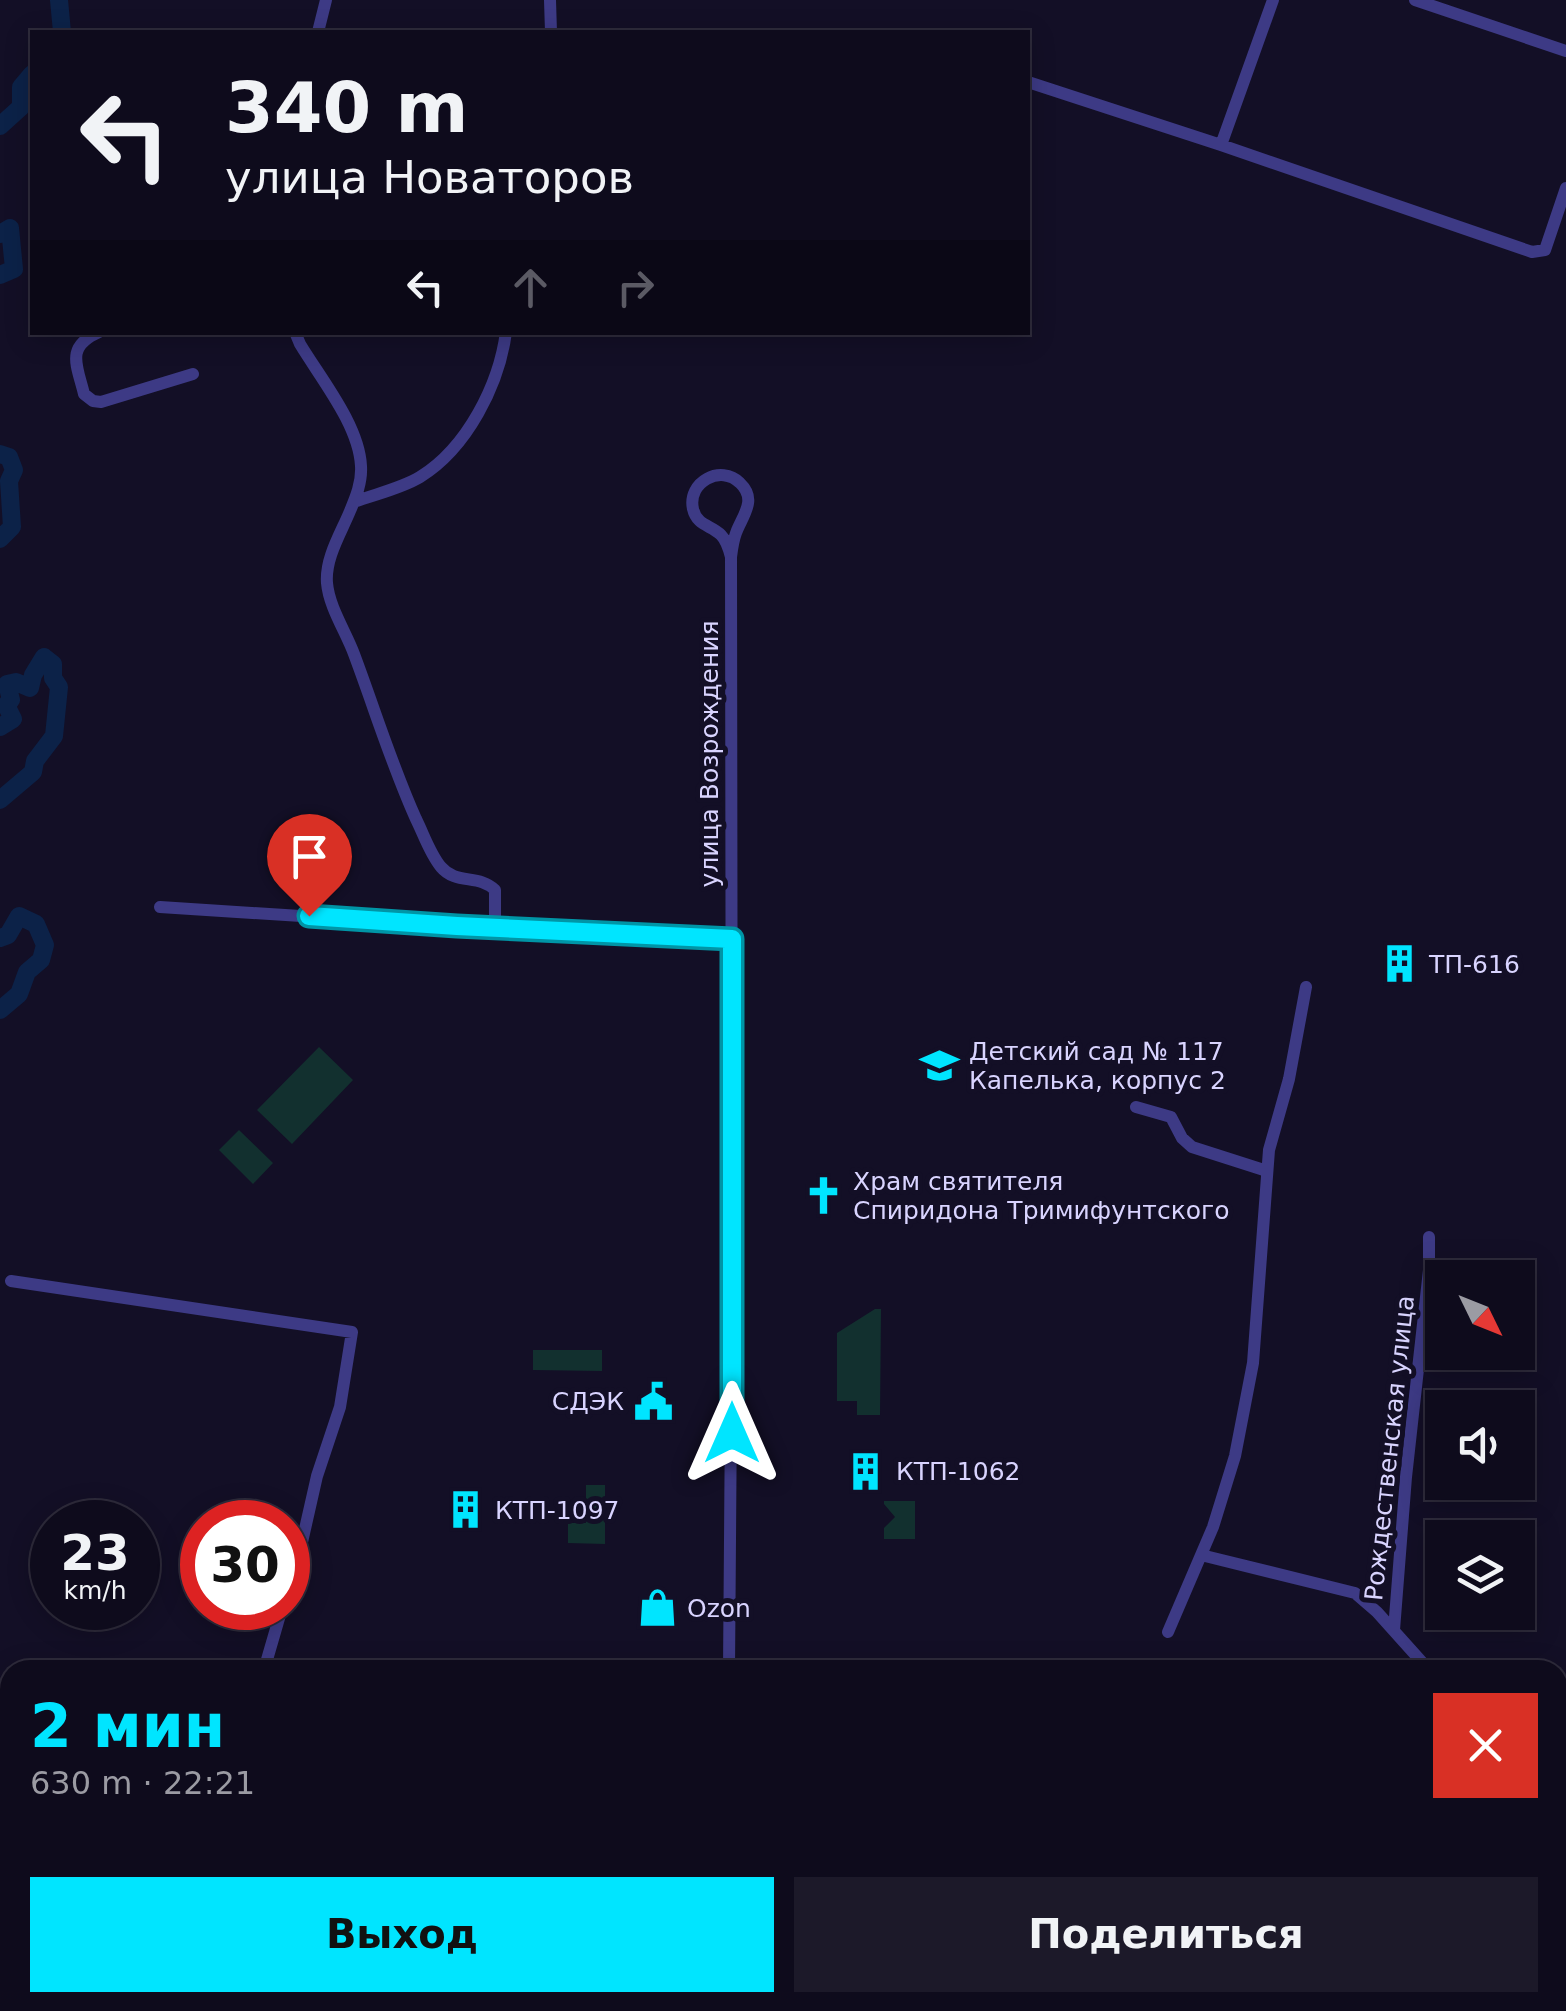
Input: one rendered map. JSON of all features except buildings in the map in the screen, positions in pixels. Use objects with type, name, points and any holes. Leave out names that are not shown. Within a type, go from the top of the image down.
[{"type":"street","points":[[318,30],[326,0]]},
{"type":"street","points":[[550,0],[550,30]]},
{"type":"street","points":[[1221,144],[1273,0]]},
{"type":"street","points":[[1414,0],[1566,51]]},
{"type":"street","points":[[1030,83],[1532,252],[1545,250],[1566,188]]},
{"type":"street","points":[[94,335],[83,341],[76,356],[84,394],[93,400],[101,402],[193,374]]},
{"type":"street","points":[[296,335],[354,433],[361,464],[361,480],[327,572],[332,601],[400,785],[429,846],[441,867],[454,878],[488,883],[494,890],[495,928]]},
{"type":"street","points":[[354,502],[420,477],[457,443],[494,378],[505,335]]},
{"type":"street","name":"улица Возрождения","points":[[729,1660],[731,557],[749,500],[739,482],[730,476],[714,476],[697,488],[693,508],[700,522],[722,536],[731,557]]},
{"type":"street","points":[[160,907],[732,939]]},
{"type":"street","points":[[1168,1632],[1228,1486],[1236,1456],[1253,1362],[1269,1150],[1289,1079],[1306,987]]},
{"type":"street","points":[[1136,1107],[1172,1117],[1186,1144],[1267,1171]]},
{"type":"street","name":"Рождественская улица","points":[[1394,1630],[1406,1476],[1430,1270],[1430,1237]]},
{"type":"street","points":[[11,1281],[352,1332],[340,1407],[310,1506]]},
{"type":"street","name":"Рождественская улица","points":[[1201,1555],[1355,1593],[1394,1630]]},
{"type":"street","points":[[267,1660],[276,1630]]},
{"type":"street","points":[[1394,1630],[1420,1660]]},
{"type":"green space","points":[[319,1047],[353,1080],[292,1144],[257,1110]]},
{"type":"green space","points":[[239,1130],[273,1163],[253,1184],[219,1150]]},
{"type":"green space","points":[[881,1309],[880,1415],[857,1415],[857,1401],[837,1401],[837,1333]]},
{"type":"green space","points":[[533,1350],[602,1350],[602,1371],[533,1370]]},
{"type":"green space","points":[[586,1485],[605,1485],[605,1544],[568,1543],[568,1523],[586,1523]]},
{"type":"green space","points":[[884,1501],[915,1501],[915,1539],[884,1539],[884,1528],[895,1517]]},
{"type":"waterway","points":[[59,0],[62,30]]},
{"type":"waterway","points":[[0,126],[21,107],[21,87],[30,76]]},
{"type":"waterway","points":[[0,234],[10,228],[14,269],[0,275]]},
{"type":"waterway","points":[[0,454],[9,457],[14,470],[9,481],[12,527],[0,539]]},
{"type":"waterway","points":[[0,727],[13,719],[6,705],[11,700],[7,684],[16,682],[30,688],[44,657],[53,664],[53,678],[59,687],[54,736],[35,761],[33,772],[0,800]]},
{"type":"waterway","points":[[0,938],[8,935],[19,916],[36,924],[45,945],[41,960],[27,972],[19,994],[0,1010]]},
{"type":"place","name":"ТП-616","points":[[1399,964]]},
{"type":"place","name":"Детский сад № 117 Капелька, корпус 2","points":[[939,1065]]},
{"type":"place","name":"Храм святителя Спиридона Тримифунтского","points":[[823,1195]]},
{"type":"place","name":"СДЭК","points":[[654,1401]]},
{"type":"place","name":"КТП-1062","points":[[866,1471]]},
{"type":"place","name":"КТП-1097","points":[[465,1510]]},
{"type":"place","name":"Ozon","points":[[657,1608]]},
{"type":"route","points":[[309,916],[732,939],[732,1433]]}]
